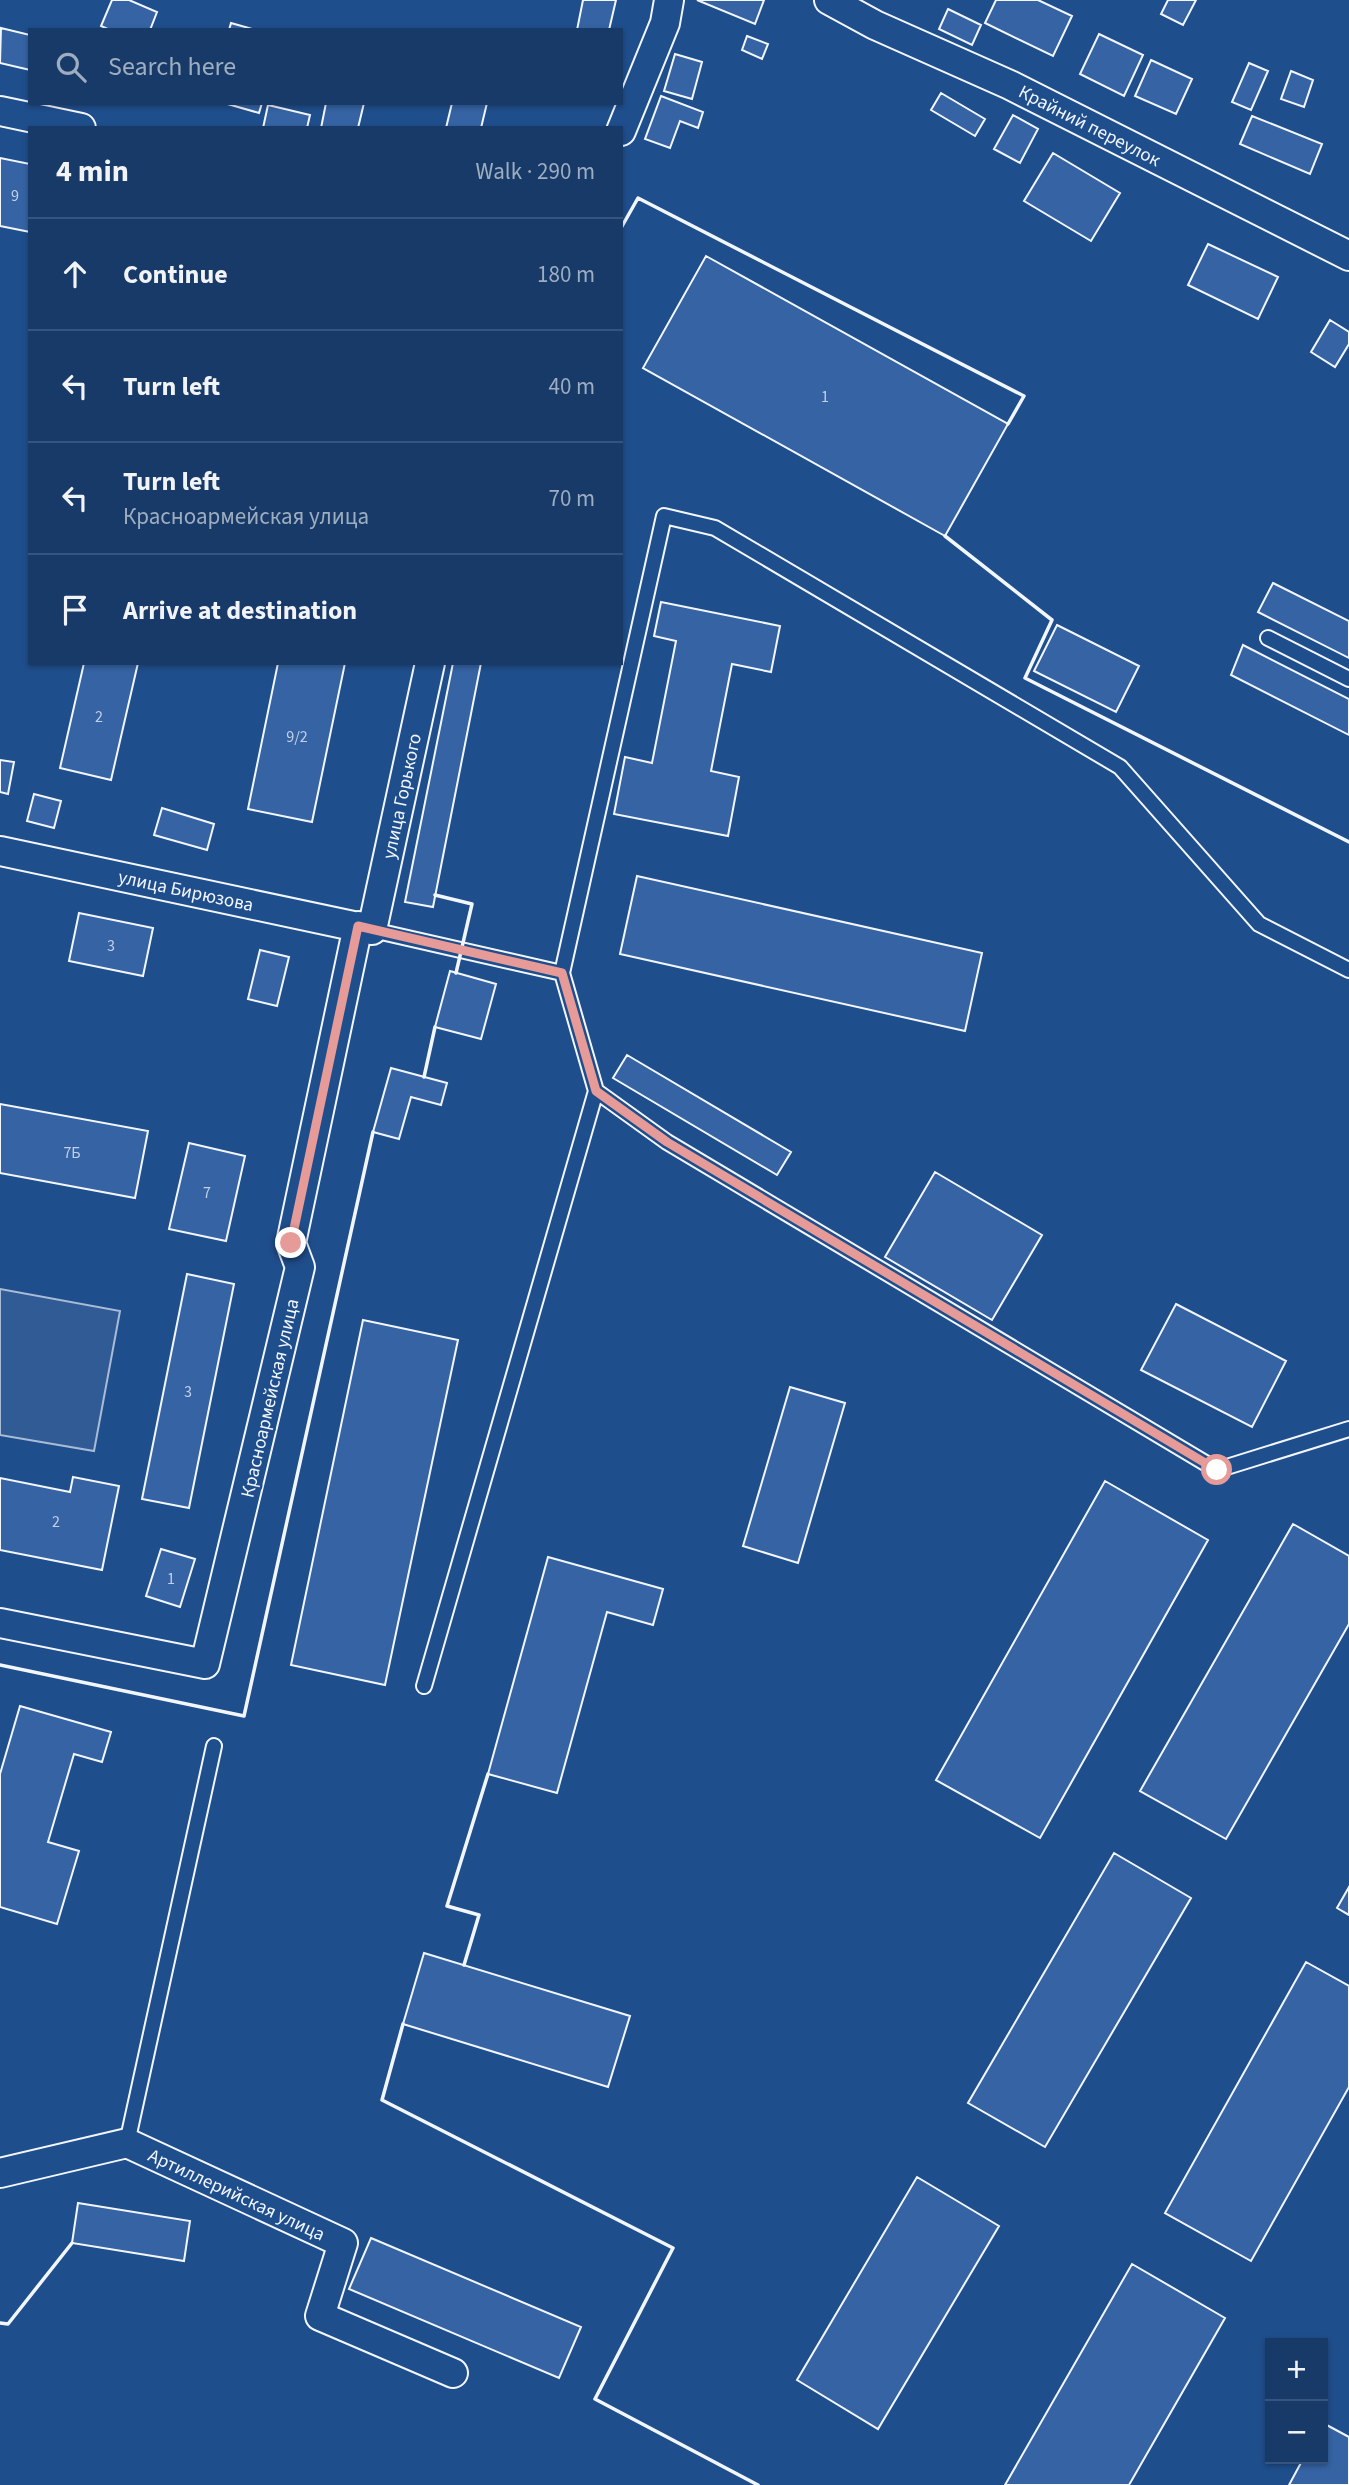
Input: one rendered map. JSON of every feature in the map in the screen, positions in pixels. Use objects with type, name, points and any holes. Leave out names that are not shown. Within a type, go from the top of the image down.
[{"type":"street","points":[[623,126],[664,23],[669,0]]},
{"type":"street","name":"Крайний переулок","points":[[829,0],[875,25],[1010,85],[1349,256]]},
{"type":"street","points":[[0,111],[71,126]]},
{"type":"street","name":"улица Горького","points":[[365,928],[430,665]]},
{"type":"street","name":"улица Бирюзова","points":[[0,851],[365,928]]},
{"type":"street","name":"Красноармейская улица","points":[[0,1623],[205,1664],[300,1267],[291,1243],[365,928]]},
{"type":"street","name":"Артиллерийская улица","points":[[0,2173],[127,2143],[343,2243],[320,2316],[453,2373]]},
{"type":"lane","points":[[424,1686],[596,1091],[562,973],[664,516],[715,528],[1120,767],[1259,924],[1349,970]]},
{"type":"lane","points":[[1268,638],[1349,679]]},
{"type":"lane","points":[[365,928],[562,973]]},
{"type":"lane","points":[[596,1091],[678,1149],[1217,1470],[1349,1429]]},
{"type":"lane","points":[[127,2143],[214,1746]]},
{"type":"shaded area","points":[[0,1289],[120,1311],[94,1451],[0,1435]]},
{"type":"building","points":[[112,0],[129,0],[157,12],[151,28],[101,26]]},
{"type":"building","points":[[583,0],[616,0],[609,28],[577,28]]},
{"type":"building","points":[[697,0],[764,0],[755,24]]},
{"type":"building","points":[[996,0],[1038,0],[1072,16],[1053,56],[985,23]]},
{"type":"building","points":[[1168,0],[1196,0],[1183,25],[1161,14]]},
{"type":"building","points":[[948,9],[981,25],[972,45],[939,29]]},
{"type":"building","points":[[231,23],[249,28],[230,28]]},
{"type":"building","points":[[1,28],[28,35],[28,70],[0,63]]},
{"type":"building","points":[[1099,34],[1143,55],[1124,96],[1080,74]]},
{"type":"building","points":[[747,36],[768,44],[762,59],[742,50]]},
{"type":"building","points":[[675,54],[702,62],[692,99],[664,91]]},
{"type":"building","points":[[1151,60],[1192,79],[1176,114],[1135,96]]},
{"type":"building","points":[[1249,63],[1268,71],[1251,110],[1232,102]]},
{"type":"building","points":[[1291,71],[1313,80],[1304,107],[1281,99]]},
{"type":"building","points":[[941,93],[985,119],[975,136],[931,110]]},
{"type":"building","points":[[661,96],[703,112],[698,128],[680,121],[670,148],[645,139]]},
{"type":"building","points":[[231,105],[261,105],[259,113]]},
{"type":"building","points":[[268,105],[310,115],[307,126],[263,126]]},
{"type":"building","points":[[326,105],[364,105],[358,126],[321,126]]},
{"type":"building","points":[[452,105],[487,105],[481,126],[446,126]]},
{"type":"building","points":[[1013,115],[1038,129],[1020,163],[994,149]]},
{"type":"building","points":[[1252,116],[1322,144],[1310,174],[1240,144]]},
{"type":"building","points":[[1053,153],[1120,193],[1091,241],[1024,201]]},
{"type":"building","points":[[0,158],[28,164],[28,232],[0,226]]},
{"type":"building","points":[[1208,244],[1278,277],[1258,319],[1188,285]]},
{"type":"building","points":[[706,256],[1008,424],[945,536],[643,368]]},
{"type":"building","points":[[1330,320],[1349,332],[1349,344],[1335,367],[1311,352]]},
{"type":"building","points":[[1273,583],[1349,621],[1349,658],[1258,612]]},
{"type":"building","points":[[661,602],[780,626],[771,672],[732,664],[711,771],[739,777],[728,836],[614,814],[625,757],[652,763],[676,641],[654,636]]},
{"type":"building","points":[[1057,625],[1139,666],[1116,712],[1034,671]]},
{"type":"building","points":[[1243,645],[1349,699],[1349,735],[1231,675]]},
{"type":"building","points":[[84,665],[138,665],[111,780],[60,768]]},
{"type":"building","points":[[278,665],[345,665],[312,822],[248,809]]},
{"type":"building","points":[[453,665],[481,665],[433,907],[405,902]]},
{"type":"building","points":[[0,760],[14,762],[8,794],[0,792]]},
{"type":"building","points":[[34,794],[61,801],[54,828],[27,821]]},
{"type":"building","points":[[162,808],[214,824],[207,850],[154,835]]},
{"type":"building","points":[[637,876],[982,953],[965,1031],[620,954]]},
{"type":"building","points":[[79,913],[153,928],[143,976],[69,961]]},
{"type":"building","points":[[260,950],[289,957],[277,1006],[248,999]]},
{"type":"building","points":[[450,971],[496,984],[481,1039],[435,1027]]},
{"type":"building","points":[[627,1055],[791,1152],[777,1175],[613,1078]]},
{"type":"building","points":[[391,1068],[447,1083],[441,1105],[411,1097],[399,1139],[373,1132]]},
{"type":"building","points":[[0,1104],[148,1131],[135,1198],[0,1173]]},
{"type":"building","points":[[189,1143],[245,1156],[226,1241],[169,1229]]},
{"type":"building","points":[[935,1172],[1042,1235],[992,1320],[885,1257]]},
{"type":"building","points":[[187,1274],[234,1284],[189,1508],[142,1499]]},
{"type":"building","points":[[1176,1304],[1286,1361],[1252,1427],[1141,1370]]},
{"type":"building","points":[[363,1320],[458,1340],[385,1685],[291,1665]]},
{"type":"building","points":[[790,1387],[845,1403],[798,1563],[743,1546]]},
{"type":"building","points":[[73,1477],[119,1486],[102,1570],[0,1550],[0,1478],[70,1492]]},
{"type":"building","points":[[1105,1481],[1208,1540],[1040,1838],[936,1780]]},
{"type":"building","points":[[1293,1524],[1349,1556],[1349,1624],[1226,1839],[1140,1791]]},
{"type":"building","points":[[161,1549],[195,1559],[180,1607],[146,1596]]},
{"type":"building","points":[[548,1557],[663,1589],[653,1625],[607,1612],[557,1793],[488,1774]]},
{"type":"building","points":[[20,1706],[111,1732],[102,1762],[74,1754],[48,1842],[79,1851],[57,1924],[0,1907],[0,1774]]},
{"type":"building","points":[[1114,1853],[1191,1898],[1045,2147],[968,2103]]},
{"type":"building","points":[[1349,1887],[1349,1915],[1337,1908]]},
{"type":"building","points":[[424,1953],[630,2016],[608,2087],[403,2024]]},
{"type":"building","points":[[1306,1962],[1349,1986],[1349,2087],[1251,2261],[1165,2213]]},
{"type":"building","points":[[917,2177],[999,2226],[878,2429],[797,2380]]},
{"type":"building","points":[[78,2203],[190,2221],[184,2261],[72,2243]]},
{"type":"building","points":[[371,2238],[581,2327],[559,2378],[349,2289]]},
{"type":"building","points":[[1132,2264],[1225,2318],[1129,2485],[1005,2485]]},
{"type":"building","points":[[1328,2426],[1349,2437],[1349,2485],[1289,2485],[1300,2464],[1328,2464]]},
{"type":"wall","points":[[623,224],[638,198],[1024,396],[1008,424]]},
{"type":"wall","points":[[945,536],[1052,620],[1025,678],[1349,842]]},
{"type":"wall","points":[[435,895],[472,904],[456,973]]},
{"type":"wall","points":[[424,1077],[435,1027]]},
{"type":"wall","points":[[0,1665],[244,1716],[373,1132]]},
{"type":"wall","points":[[464,1965],[479,1915],[447,1906],[488,1774]]},
{"type":"wall","points":[[403,2024],[382,2100],[673,2248],[595,2399],[758,2485]]},
{"type":"wall","points":[[0,2323],[8,2324],[72,2243]]},
{"type":"route","points":[[291,1243],[358,926],[562,973],[596,1091],[667,1142],[1217,1470]]}]
